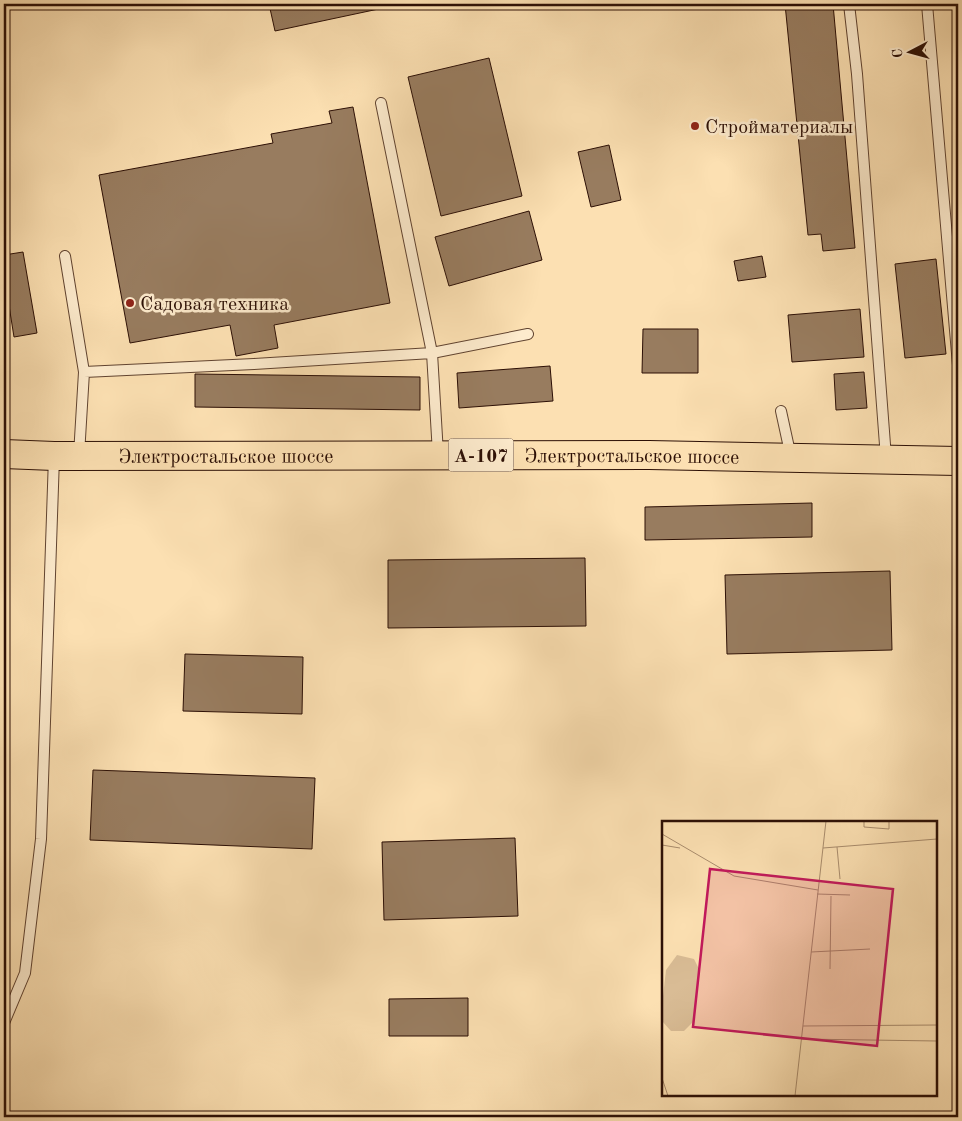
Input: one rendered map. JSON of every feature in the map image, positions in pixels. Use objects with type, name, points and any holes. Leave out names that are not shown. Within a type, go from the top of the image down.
[{"type":"main road","name":"Электростальское шоссе","points":[[4,454],[67,456],[649,455],[958,461]]},
{"type":"lane","points":[[849,4],[857,74],[886,459]]},
{"type":"lane","points":[[927,4],[958,365]]},
{"type":"lane","points":[[381,103],[432,353],[438,455]]},
{"type":"lane","points":[[4,1023],[25,973],[41,839],[67,456],[84,372],[66,256]]},
{"type":"lane","points":[[84,372],[432,353],[528,334]]},
{"type":"lane","points":[[781,411],[791,457]]},
{"type":"building","points":[[269,4],[402,4],[275,31]]},
{"type":"building","points":[[785,4],[833,4],[855,248],[823,251],[821,234],[808,235]]},
{"type":"building","points":[[953,4],[958,4],[958,59]]},
{"type":"building","points":[[489,58],[522,196],[441,216],[408,77]]},
{"type":"building","points":[[353,107],[390,303],[274,325],[278,348],[236,356],[230,325],[130,343],[99,175],[273,143],[271,134],[332,123],[329,111]]},
{"type":"building","points":[[609,145],[621,200],[591,207],[578,152]]},
{"type":"building","points":[[529,211],[542,260],[449,286],[435,237]]},
{"type":"building","points":[[23,252],[37,333],[14,337],[4,274],[4,255]]},
{"type":"building","points":[[762,256],[766,277],[738,281],[734,261]]},
{"type":"building","points":[[936,259],[946,354],[905,358],[895,264]]},
{"type":"building","points":[[860,309],[864,357],[792,362],[788,315]]},
{"type":"building","points":[[643,329],[698,329],[698,373],[642,373]]},
{"type":"building","points":[[550,366],[553,401],[459,408],[457,373]]},
{"type":"building","points":[[864,372],[867,408],[836,410],[834,374]]},
{"type":"building","points":[[195,374],[420,377],[420,410],[195,407]]},
{"type":"building","points":[[812,503],[812,537],[645,540],[645,507]]},
{"type":"building","points":[[585,558],[586,626],[388,628],[388,560]]},
{"type":"building","points":[[890,571],[892,650],[727,654],[725,575]]},
{"type":"building","points":[[185,654],[303,657],[302,714],[183,711]]},
{"type":"building","points":[[93,770],[315,778],[312,849],[90,840]]},
{"type":"building","points":[[515,838],[518,916],[384,920],[382,842]]},
{"type":"building","points":[[468,998],[468,1036],[389,1036],[389,999]]},
{"type":"place","name":"Стройматериалы","points":[[695,126]]},
{"type":"place","name":"Садовая техника","points":[[130,303]]}]
